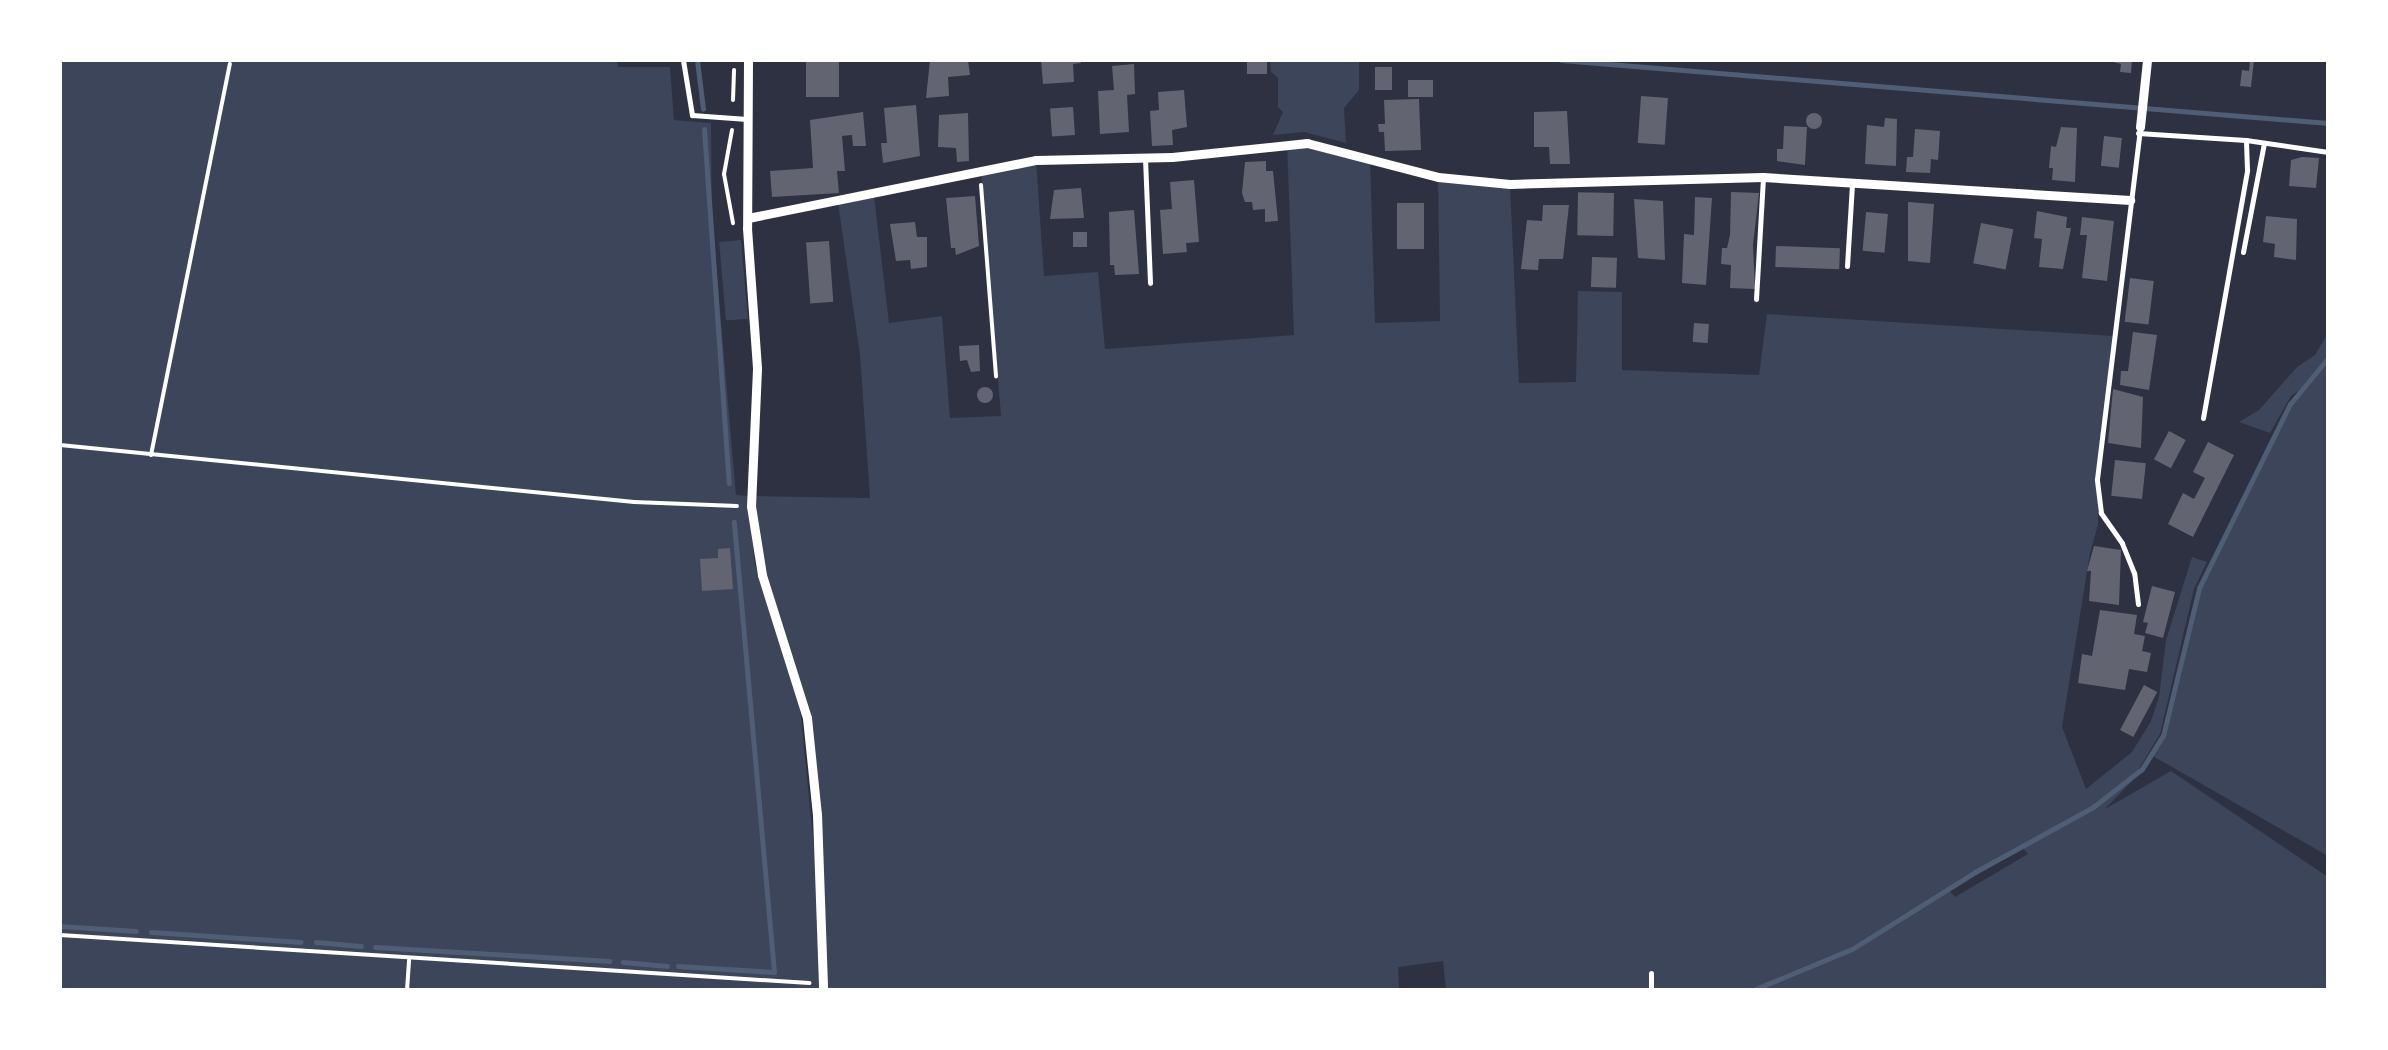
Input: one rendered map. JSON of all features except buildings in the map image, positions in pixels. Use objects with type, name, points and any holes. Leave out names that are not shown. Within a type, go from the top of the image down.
[{"type":"street","points":[[2139,130],[2148,60]]},
{"type":"street","points":[[743,62],[749,119],[747,223],[758,369],[751,506],[762,575],[807,718],[817,814],[823,987]]},
{"type":"street","points":[[747,223],[1036,160],[1145,158],[1306,143],[1438,178],[1510,184],[1763,176],[2130,200]]},
{"type":"lane","points":[[683,60],[692,115],[749,119]]},
{"type":"lane","points":[[2138,604],[2134,573],[2122,543],[2100,510],[2097,479],[2139,130],[2328,152]]},
{"type":"lane","points":[[2203,418],[2246,170],[2246,140]]},
{"type":"lane","points":[[2242,252],[2264,143]]},
{"type":"lane","points":[[1145,158],[1150,284]]},
{"type":"lane","points":[[1756,299],[1763,176]]},
{"type":"lane","points":[[1847,266],[1852,181]]},
{"type":"lane","points":[[1651,973],[1651,990]]},
{"type":"path","points":[[743,62],[732,73],[734,119],[724,160],[726,203],[734,229],[747,223]]},
{"type":"path","points":[[152,455],[230,64]]},
{"type":"path","points":[[980,171],[996,376]]},
{"type":"path","points":[[60,445],[254,461],[634,502],[751,506]]},
{"type":"path","points":[[60,935],[823,987]]},
{"type":"path","points":[[407,990],[409,958]]},
{"type":"shaded area","points":[[60,60],[617,60],[618,67],[670,67],[674,120],[711,123],[712,218],[736,495],[748,496],[755,565],[792,669],[800,707],[816,868],[819,990],[60,990]]},
{"type":"shaded area","points":[[1270,60],[1359,60],[1359,90],[1344,108],[1346,143],[1304,132],[1273,135],[1283,112],[1278,107],[1278,78],[1271,72]]},
{"type":"shaded area","points":[[1287,143],[1370,158],[1375,323],[1440,321],[1438,177],[1510,184],[1519,383],[1576,382],[1578,291],[1622,292],[1622,370],[1759,375],[1767,314],[2114,336],[2098,466],[2098,525],[2062,727],[2086,789],[2132,752],[2151,721],[2159,697],[2166,640],[2192,557],[2207,562],[2194,589],[2160,734],[2131,782],[2105,809],[2171,771],[2328,877],[2328,990],[1446,990],[1443,961],[1398,967],[1399,990],[823,990],[807,718],[762,575],[754,496],[870,498],[860,355],[838,203],[874,196],[889,323],[942,316],[950,418],[1001,416],[981,171],[1036,160],[1044,276],[1098,272],[1105,349],[1294,335]],"holes":[[[2022,847],[2028,854],[1955,897],[1949,890]]]},
{"type":"shaded area","points":[[741,240],[748,319],[726,321],[719,242]]},
{"type":"shaded area","points":[[2328,333],[2328,856],[2151,755],[2163,736],[2199,588],[2301,389],[2291,396],[2270,433],[2239,422],[2259,410],[2297,367],[2315,355]]},
{"type":"waterway","points":[[697,60],[703,109]]},
{"type":"waterway","points":[[1561,60],[2328,123]]},
{"type":"waterway","points":[[704,129],[729,483]]},
{"type":"waterway","points":[[1753,990],[1852,949],[1975,872],[2093,807],[2142,769],[2163,736],[2199,588],[2290,404],[2328,358]]},
{"type":"waterway","points":[[678,966],[774,972],[734,522]]},
{"type":"waterway","points":[[60,926],[136,931]]},
{"type":"waterway","points":[[151,932],[301,942]]},
{"type":"waterway","points":[[316,942],[361,946]]},
{"type":"waterway","points":[[375,947],[610,961]]},
{"type":"waterway","points":[[623,962],[667,966]]}]
